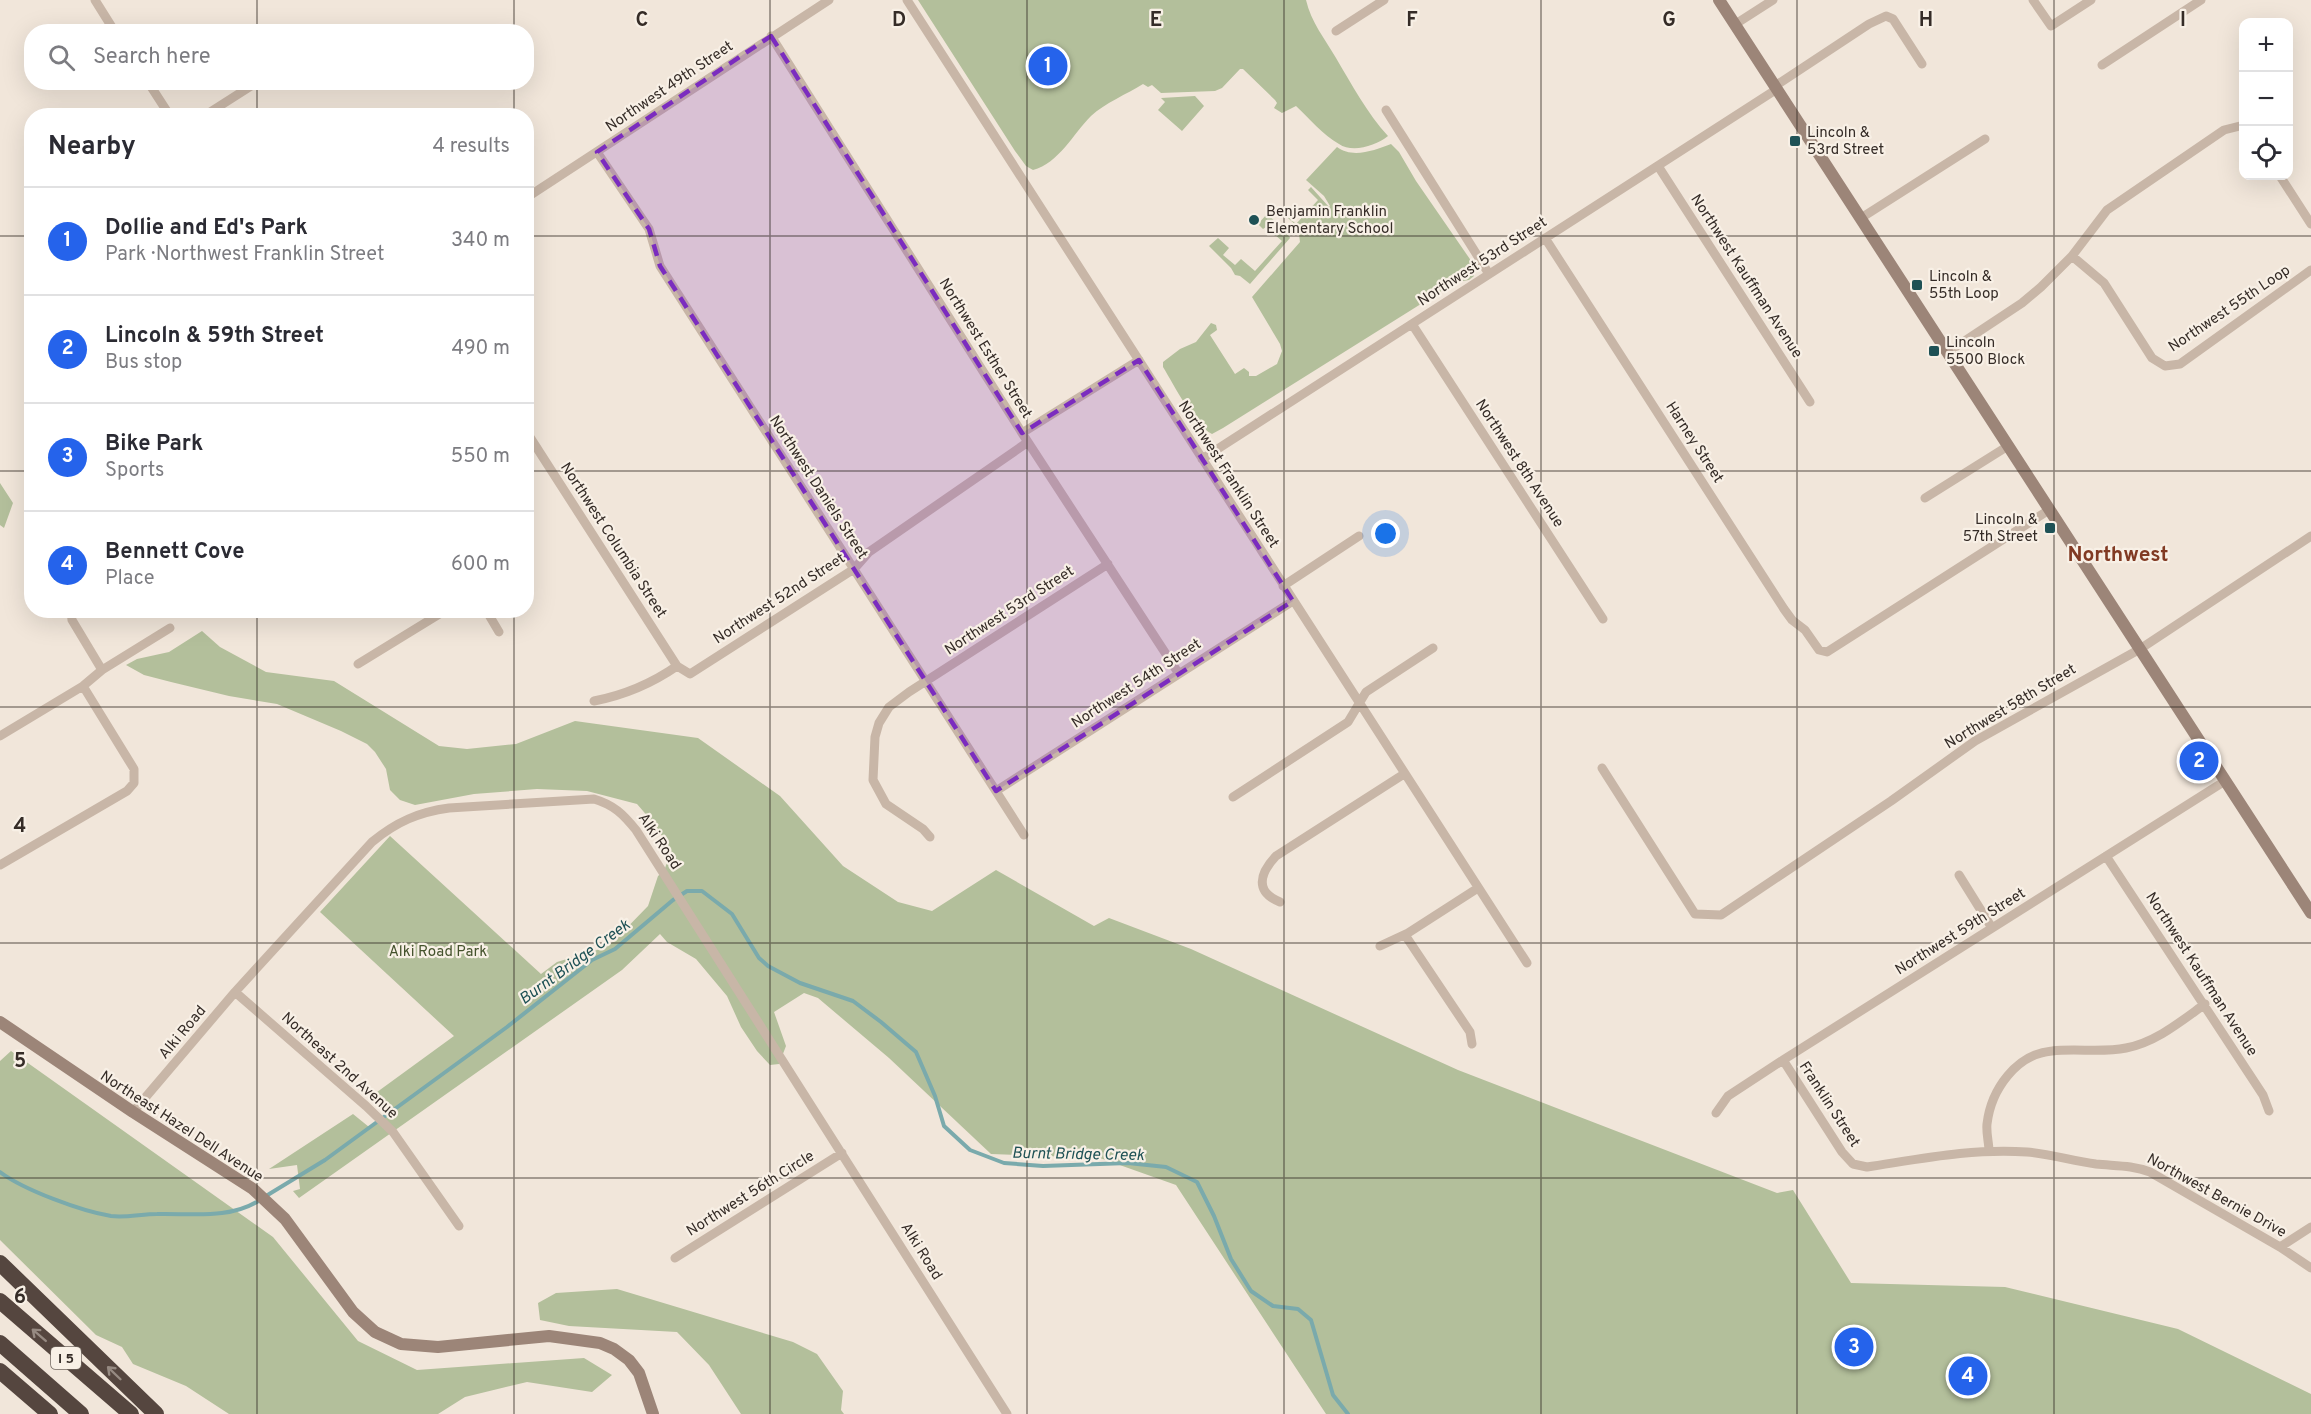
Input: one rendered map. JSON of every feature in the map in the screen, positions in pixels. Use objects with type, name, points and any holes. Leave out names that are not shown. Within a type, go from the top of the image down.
[{"type":"highway","points":[[0,1263],[156,1414]]},
{"type":"highway","name":"I 5","points":[[0,1301],[131,1414]]},
{"type":"highway","name":"I 5","points":[[0,1343],[81,1414]]},
{"type":"highway","points":[[0,1371],[50,1414]]},
{"type":"street","points":[[95,0],[110,24]]},
{"type":"street","name":"Northwest 49th Street","points":[[534,193],[829,0]]},
{"type":"street","name":"Northwest Franklin Street","points":[[907,0],[1527,963]]},
{"type":"street","points":[[1336,31],[1384,0]]},
{"type":"street","points":[[1719,0],[2311,914]]},
{"type":"street","points":[[1734,25],[1773,0]]},
{"type":"street","points":[[2033,0],[2050,26],[2091,0]]},
{"type":"street","points":[[2102,65],[2201,0]]},
{"type":"street","name":"Northwest 53rd Street","points":[[1202,459],[1658,166],[1869,24],[1886,16],[1893,19],[1922,64]]},
{"type":"street","name":"Northwest Esther Street","points":[[771,36],[1022,433],[1179,674]]},
{"type":"street","points":[[153,90],[165,108]]},
{"type":"street","points":[[217,108],[245,90]]},
{"type":"street","points":[[1386,110],[1489,274]]},
{"type":"street","points":[[1948,352],[2022,303],[2072,256],[2107,210],[2224,130],[2240,126]]},
{"type":"street","points":[[1861,218],[1985,139]]},
{"type":"street","name":"Northwest Daniels Street","points":[[597,152],[648,229],[660,266],[1024,835]]},
{"type":"street","name":"Northwest Kauffman Avenue","points":[[1658,166],[1810,402]]},
{"type":"street","points":[[2283,180],[2311,224]]},
{"type":"street","name":"Harney Street","points":[[1545,238],[1784,609],[1792,620],[1805,630],[1819,650],[1827,652],[2049,510]]},
{"type":"street","name":"Northwest 55th Loop","points":[[2072,256],[2104,283],[2119,303],[2152,358],[2165,366],[2180,364],[2311,270]]},
{"type":"street","name":"Northwest 8th Avenue","points":[[1412,324],[1603,619]]},
{"type":"street","points":[[1022,433],[1139,360]]},
{"type":"street","name":"Northwest 52nd Street","points":[[677,666],[690,674],[854,568],[869,552],[1028,442]]},
{"type":"street","name":"Northwest Columbia Street","points":[[534,443],[677,666]]},
{"type":"street","points":[[1925,498],[2008,446]]},
{"type":"street","points":[[1283,586],[1359,536]]},
{"type":"street","name":"Northwest 58th Street","points":[[1602,768],[1695,914],[1720,915],[1891,801],[1975,741],[2140,649],[2311,536]]},
{"type":"street","name":"Northwest 53rd Street","points":[[930,837],[924,829],[886,804],[876,789],[872,771],[875,737],[883,714],[896,701],[1108,564]]},
{"type":"street","name":"Northwest 54th Street","points":[[996,791],[1293,601]]},
{"type":"street","points":[[72,618],[102,670]]},
{"type":"street","points":[[358,664],[433,618]]},
{"type":"street","points":[[491,618],[499,632]]},
{"type":"street","points":[[0,736],[83,686],[102,670],[170,628]]},
{"type":"street","points":[[1233,797],[1348,722],[1366,692],[1433,648]]},
{"type":"street","points":[[594,701],[622,696],[658,679],[677,666]]},
{"type":"street","points":[[0,865],[127,791],[135,780],[134,769],[83,686]]},
{"type":"street","points":[[1280,902],[1268,897],[1263,889],[1262,879],[1265,869],[1276,856],[1404,774]]},
{"type":"street","name":"Northwest 59th Street","points":[[1716,1113],[1728,1096],[1783,1060],[2225,781]]},
{"type":"street","name":"Alki Road","points":[[133,1112],[235,992],[372,842],[388,828],[430,811],[594,799],[607,803],[620,810],[636,830],[1007,1414]]},
{"type":"street","name":"Northwest Kauffman Avenue","points":[[2106,856],[2205,1004],[2263,1095],[2269,1111]]},
{"type":"street","points":[[1959,875],[1992,928]]},
{"type":"street","points":[[1380,946],[1405,935],[1478,888]]},
{"type":"street","points":[[1405,935],[1467,1028],[1472,1037],[1472,1044]]},
{"type":"street","name":"Northeast 2nd Avenue","points":[[235,992],[393,1132],[459,1226]]},
{"type":"street","points":[[1989,1152],[1987,1124],[1995,1098],[2006,1077],[2022,1061],[2035,1054],[2051,1051],[2124,1049],[2149,1041],[2205,1004]]},
{"type":"street","name":"Northeast Hazel Dell Avenue","points":[[0,1022],[133,1112],[253,1189],[285,1219],[353,1312],[375,1332],[401,1344],[438,1347],[549,1336],[600,1343],[614,1349],[634,1366],[648,1395],[653,1414]]},
{"type":"street","name":"Franklin Street","points":[[1783,1060],[1842,1152],[1853,1164]]},
{"type":"street","name":"Northwest Bernie Drive","points":[[1853,1164],[1867,1167],[1964,1152],[2029,1152],[2096,1164],[2135,1166],[2280,1247],[2311,1268]]},
{"type":"street","name":"Northwest 56th Circle","points":[[675,1258],[842,1153]]},
{"type":"street","points":[[2280,1247],[2311,1227]]},
{"type":"highlighted area","points":[[771,36],[1022,433],[1139,360],[1293,601],[996,791],[660,266],[649,229],[597,152]]},
{"type":"green space","points":[[918,0],[1306,0],[1319,30],[1367,108],[1388,136],[1364,147],[1344,147],[1327,136],[1296,106],[1282,113],[1274,108],[1277,103],[1275,100],[1243,69],[1240,69],[1222,88],[1215,91],[1161,93],[1152,85],[1148,87],[1143,84],[1097,111],[1058,155],[1033,170],[1026,166],[1015,151]]},
{"type":"green space","points":[[1195,96],[1204,106],[1182,131],[1158,110],[1165,102],[1161,98]]},
{"type":"green space","points":[[1391,144],[1399,152],[1416,181],[1474,265],[1474,276],[1469,280],[1456,282],[1212,434],[1191,414],[1163,367],[1163,362],[1180,349],[1196,342],[1211,323],[1216,325],[1217,330],[1210,335],[1235,374],[1244,368],[1249,372],[1249,376],[1256,376],[1277,364],[1282,351],[1280,344],[1252,297],[1300,242],[1298,227],[1279,210],[1282,207],[1287,211],[1285,214],[1296,224],[1318,200],[1308,190],[1311,187],[1330,206],[1324,196],[1306,180],[1337,147],[1343,151],[1357,153]]},
{"type":"green space","points":[[1267,214],[1288,233],[1290,238],[1250,284],[1235,275],[1209,246],[1218,238],[1229,248],[1223,255],[1235,265],[1241,259],[1255,271],[1282,241],[1266,227],[1263,229],[1258,224]]},
{"type":"green space","points":[[0,483],[13,503],[4,528],[0,525]]},
{"type":"green space","name":"Alki Road Park","points":[[202,631],[220,647],[266,672],[334,681],[439,746],[467,749],[516,744],[575,721],[698,738],[780,796],[843,866],[898,902],[932,911],[996,870],[1094,926],[1109,918],[1191,949],[1458,1070],[1777,1193],[1793,1190],[1851,1283],[2005,1287],[2178,1329],[2311,1394],[2311,1414],[1326,1414],[1176,1185],[1100,1158],[991,1154],[889,1058],[818,998],[804,993],[774,1012],[786,1046],[779,1064],[770,1065],[757,1051],[741,1027],[727,996],[696,959],[667,942],[660,934],[622,970],[299,1198],[293,1191],[300,1189],[297,1165],[269,1169],[353,1114],[369,1127],[391,1110],[373,1095],[454,1036],[320,912],[390,836],[541,974],[557,962],[597,950],[613,942],[648,906],[658,876],[664,871],[671,851],[656,826],[637,804],[587,791],[537,789],[474,794],[415,805],[400,800],[390,790],[386,769],[375,752],[367,744],[341,731],[277,704],[229,696],[171,682],[144,675],[126,665],[137,659],[169,652]]},
{"type":"green space","points":[[11,1051],[273,1237],[358,1341],[417,1370],[584,1358],[612,1375],[592,1392],[527,1382],[465,1397],[438,1414],[229,1414],[186,1386],[133,1364],[122,1347],[96,1335],[0,1240],[0,1061]]},
{"type":"green space","points":[[617,1289],[793,1342],[817,1354],[843,1391],[841,1410],[844,1414],[741,1414],[709,1365],[677,1332],[569,1326],[540,1320],[538,1303],[556,1293]]},
{"type":"waterway","name":"Burnt Bridge Creek","points":[[266,1196],[325,1160],[507,1027],[592,960],[615,949],[673,900],[687,891],[702,891],[732,914],[759,958],[768,966],[800,983],[853,1001],[916,1052],[935,1096],[944,1126],[970,1150],[1004,1163],[1043,1166],[1128,1163],[1166,1167],[1197,1182],[1214,1216],[1231,1259],[1251,1291],[1273,1306],[1298,1309],[1311,1320],[1333,1395],[1348,1414]]},
{"type":"waterway","name":"Burnt Bridge Creek","points":[[0,1172],[23,1186],[53,1199],[84,1210],[111,1216],[223,1213],[260,1200]]},
{"type":"place","name":"Dollie and Ed's Park","points":[[1048,66]]},
{"type":"place","name":"Lincoln & 53rd Street","points":[[1795,141]]},
{"type":"place","name":"Benjamin Franklin Elementary School","points":[[1254,220]]},
{"type":"place","name":"Lincoln & 55th Loop","points":[[1917,285]]},
{"type":"place","name":"Lincoln 5500 Block","points":[[1934,351]]},
{"type":"place","name":"Lincoln & 57th Street","points":[[2050,528]]},
{"type":"place","name":"Lincoln & 59th Street","points":[[2199,761]]},
{"type":"place","name":"Bike Park","points":[[1854,1347]]},
{"type":"place","name":"Bennett Cove","points":[[1968,1376]]},
{"type":"district","name":"Northwest","points":[[2118,554]]}]
